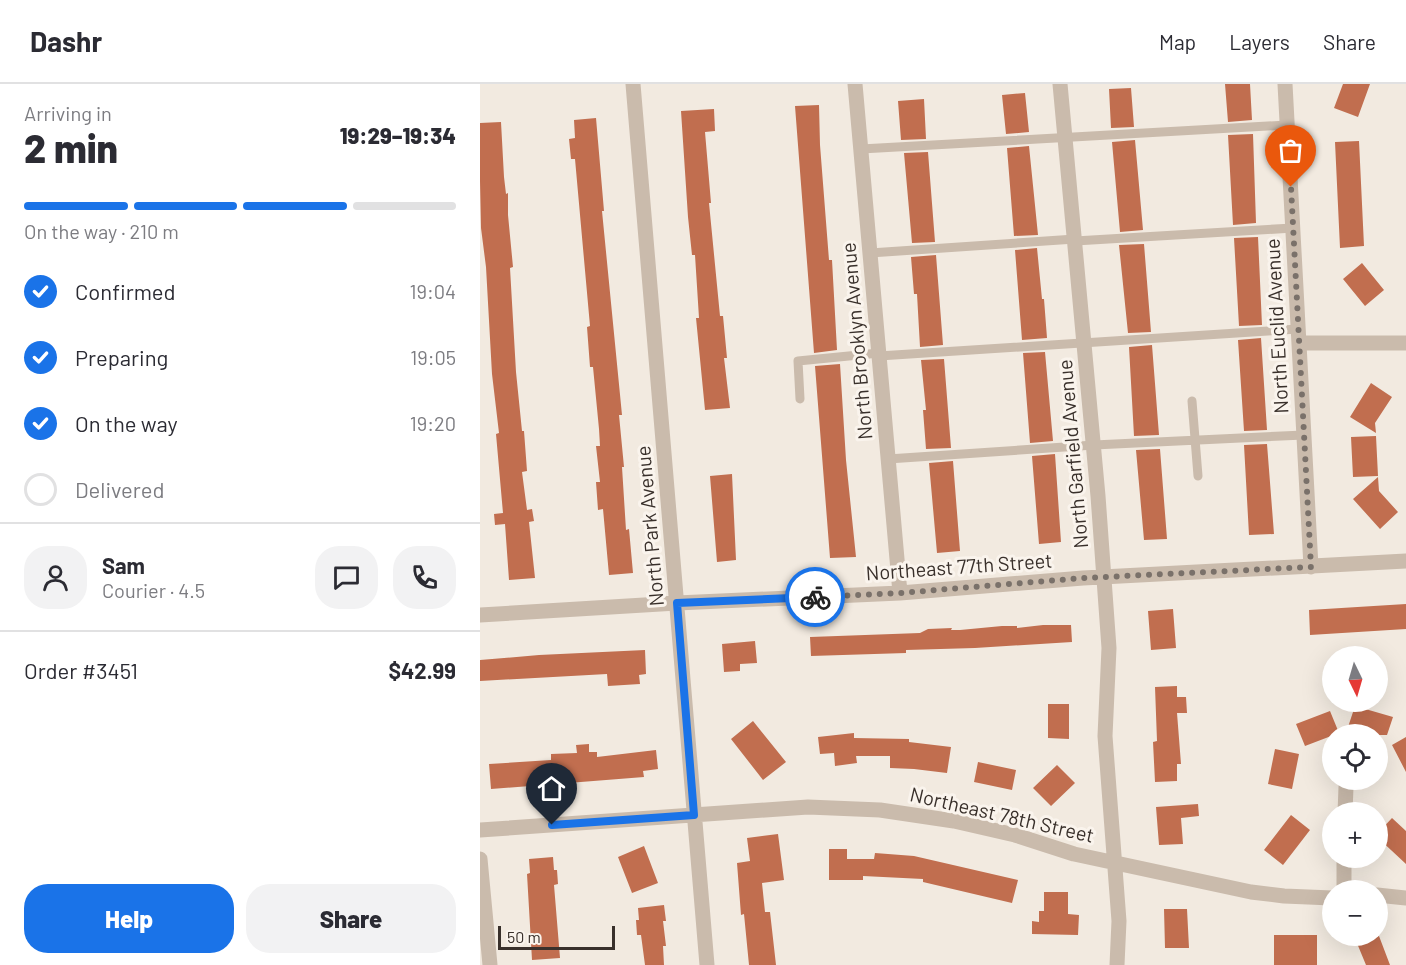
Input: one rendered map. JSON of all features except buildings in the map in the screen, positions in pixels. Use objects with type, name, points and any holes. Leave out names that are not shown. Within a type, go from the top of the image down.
[{"type":"street","name":"North Park Avenue","points":[[633,84],[707,965]]},
{"type":"street","name":"North Brooklyn Avenue","points":[[855,84],[900,593]]},
{"type":"street","name":"North Garfield Avenue","points":[[1060,84],[1094,445],[1109,648],[1105,736],[1106,775],[1119,921],[1117,965]]},
{"type":"street","name":"North Euclid Avenue","points":[[1285,84],[1311,567]]},
{"type":"street","points":[[1299,336],[1406,342]]},
{"type":"street","name":"Northeast 77th Street","points":[[480,615],[900,593],[1104,577],[1406,561]]},
{"type":"street","name":"Northeast 78th Street","points":[[480,830],[808,807],[880,810],[954,821],[1014,835],[1074,854],[1251,892],[1322,898]]},
{"type":"street","points":[[480,860],[490,965]]},
{"type":"street","points":[[1388,896],[1406,898]]},
{"type":"lane","points":[[861,149],[1287,125]]},
{"type":"lane","points":[[870,253],[1293,228]]},
{"type":"lane","points":[[800,399],[798,361],[1114,342],[1186,335],[1299,336]]},
{"type":"lane","points":[[1192,401],[1198,476]]},
{"type":"lane","points":[[888,459],[1094,445],[1304,435]]},
{"type":"way so far","points":[[815,597],[900,593],[1083,578],[1311,567],[1291,187]]},
{"type":"route","points":[[552,825],[694,815],[677,603],[815,597]]}]
